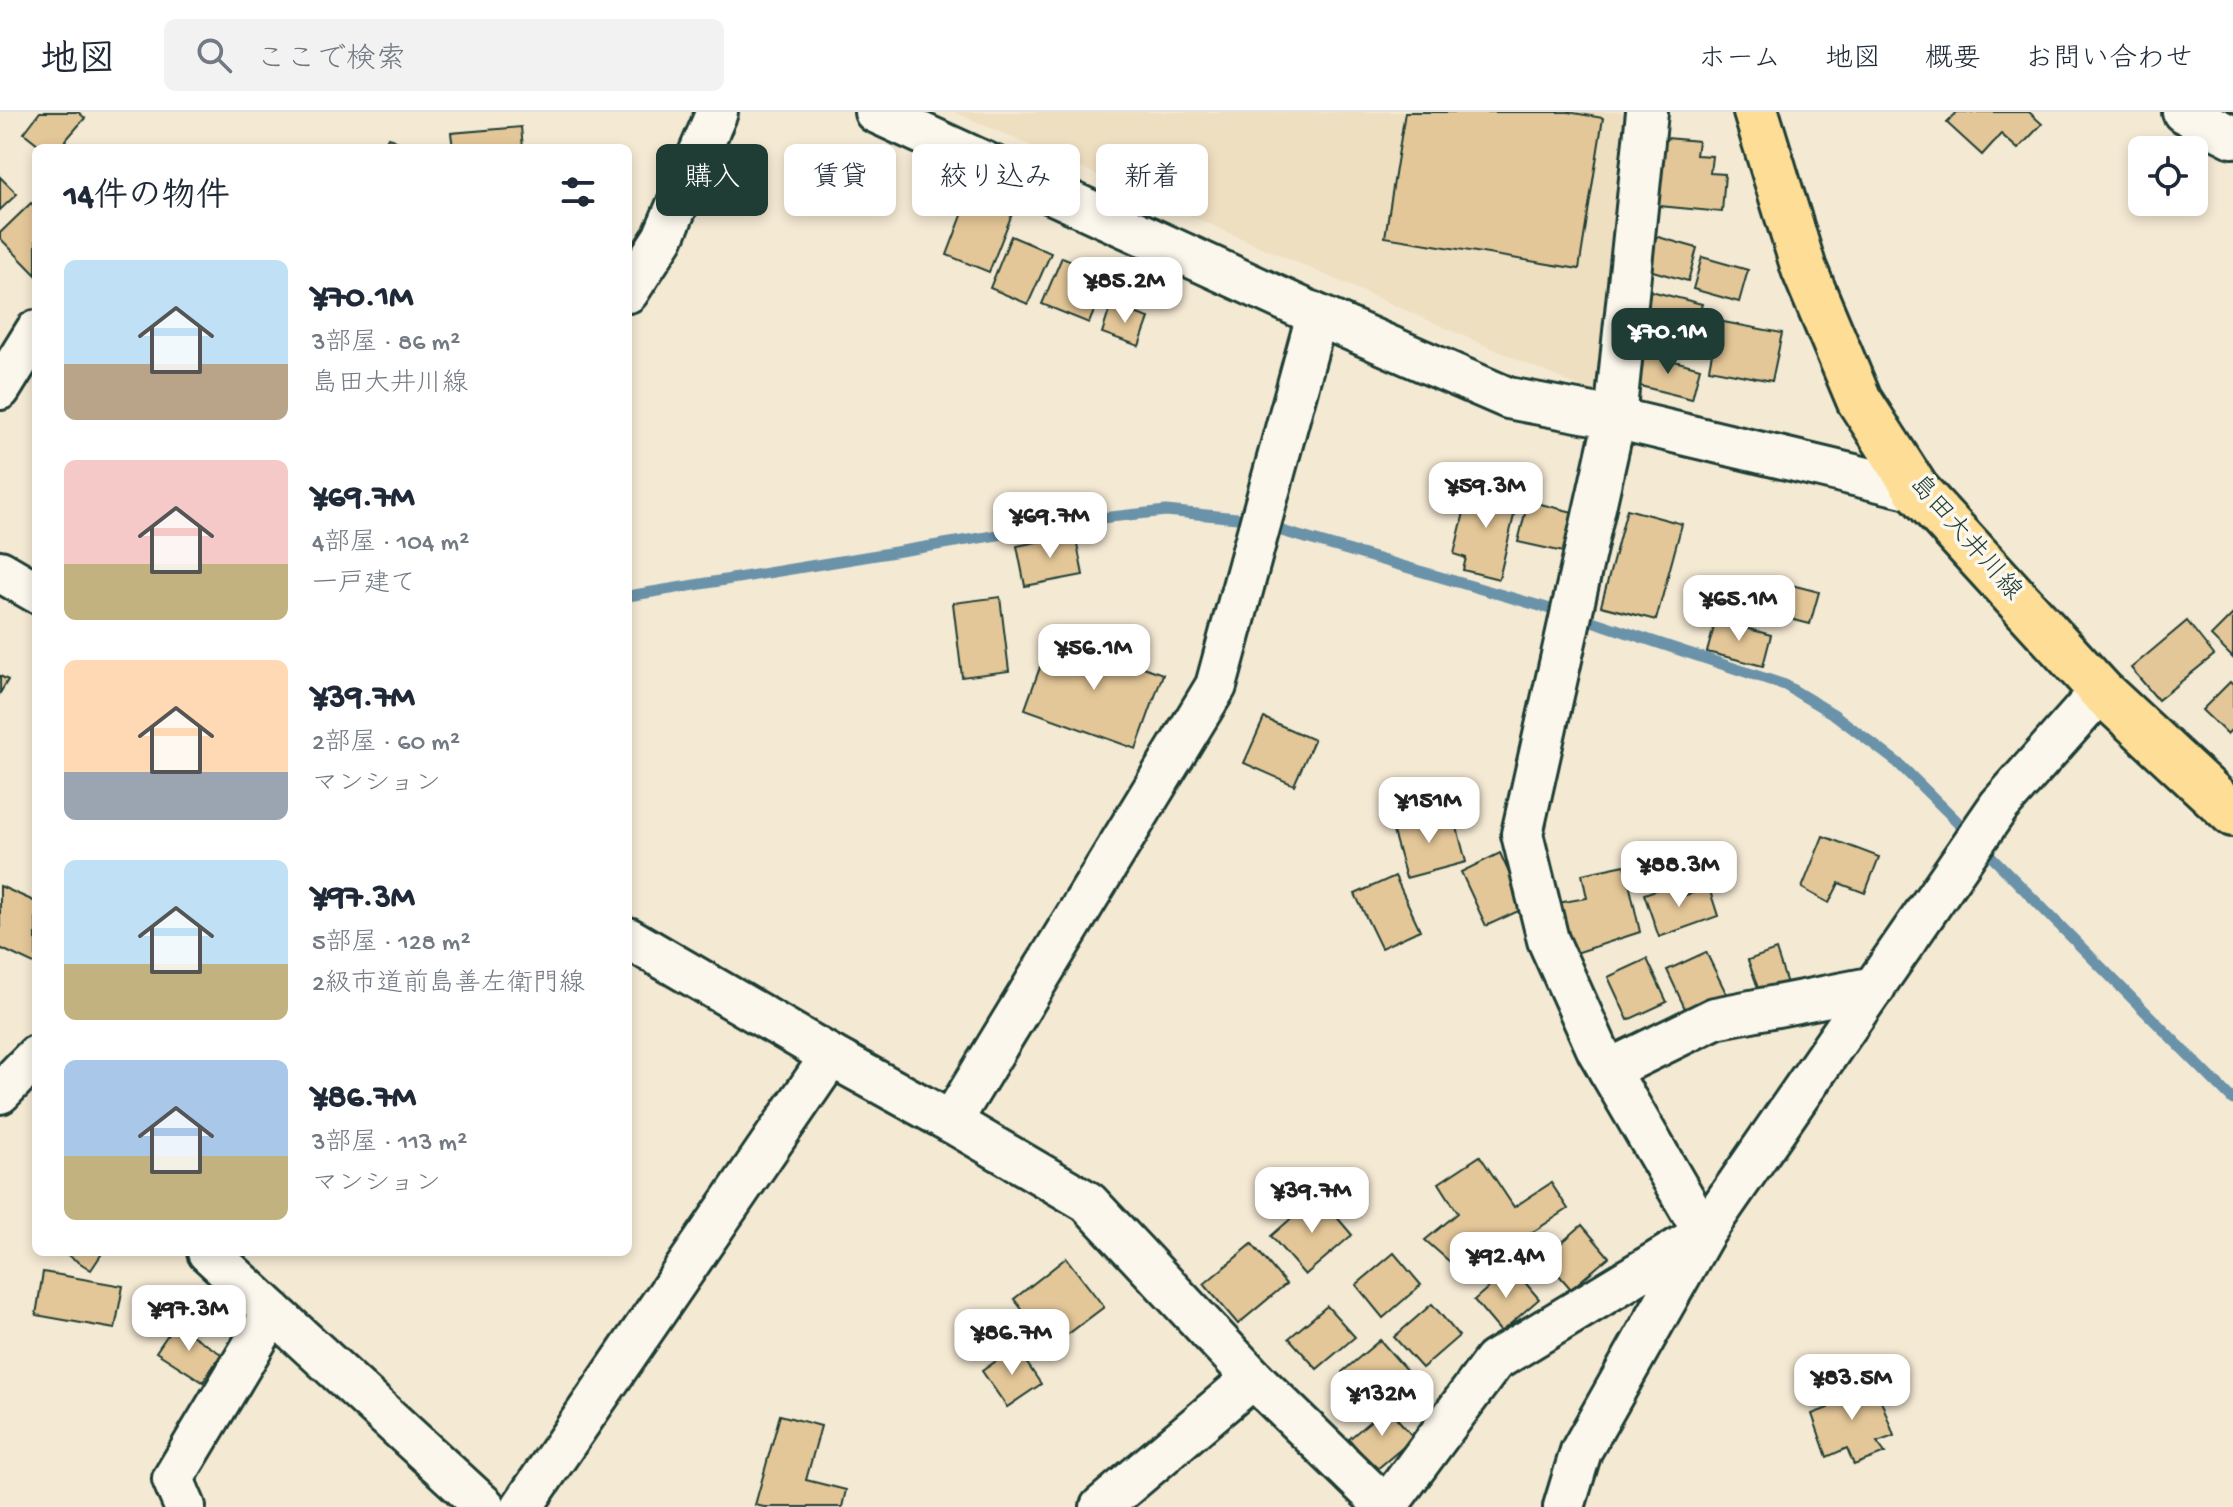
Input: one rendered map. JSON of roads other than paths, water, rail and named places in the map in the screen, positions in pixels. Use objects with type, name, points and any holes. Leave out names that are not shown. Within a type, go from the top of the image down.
[{"type":"main road","name":"島田大井川線","points":[[1756,112],[1804,269],[1859,400],[1917,490],[2101,691],[2233,814]]},
{"type":"street","points":[[632,286],[663,238],[717,112]]},
{"type":"street","points":[[875,112],[1317,315],[1508,398],[1615,418],[1917,490]]},
{"type":"street","points":[[1647,112],[1615,418],[1522,834],[1548,940],[1598,1051],[1704,1233]]},
{"type":"street","points":[[2183,112],[2233,137]]},
{"type":"street","points":[[951,1122],[1216,686],[1317,315]]},
{"type":"street","points":[[0,389],[32,337]]},
{"type":"street","points":[[0,571],[32,590]]},
{"type":"street","points":[[1564,1507],[1581,1451],[1704,1233],[1999,806],[2101,691]]},
{"type":"street","points":[[632,940],[1088,1202],[1253,1378],[1386,1507],[1494,1361],[1704,1233]]},
{"type":"street","points":[[1609,1070],[1715,1018],[1875,987]]},
{"type":"street","points":[[522,1507],[831,1056]]},
{"type":"street","points":[[212,1256],[485,1507]]},
{"type":"street","points":[[185,1507],[173,1479],[273,1312]]},
{"type":"street","points":[[1101,1507],[1253,1378]]},
{"type":"waterway","points":[[632,595],[1101,518],[1166,511],[1237,518],[1592,621],[1785,685],[1835,715],[1898,763],[1970,834]]},
{"type":"waterway","points":[[1981,846],[2233,1100]]}]
